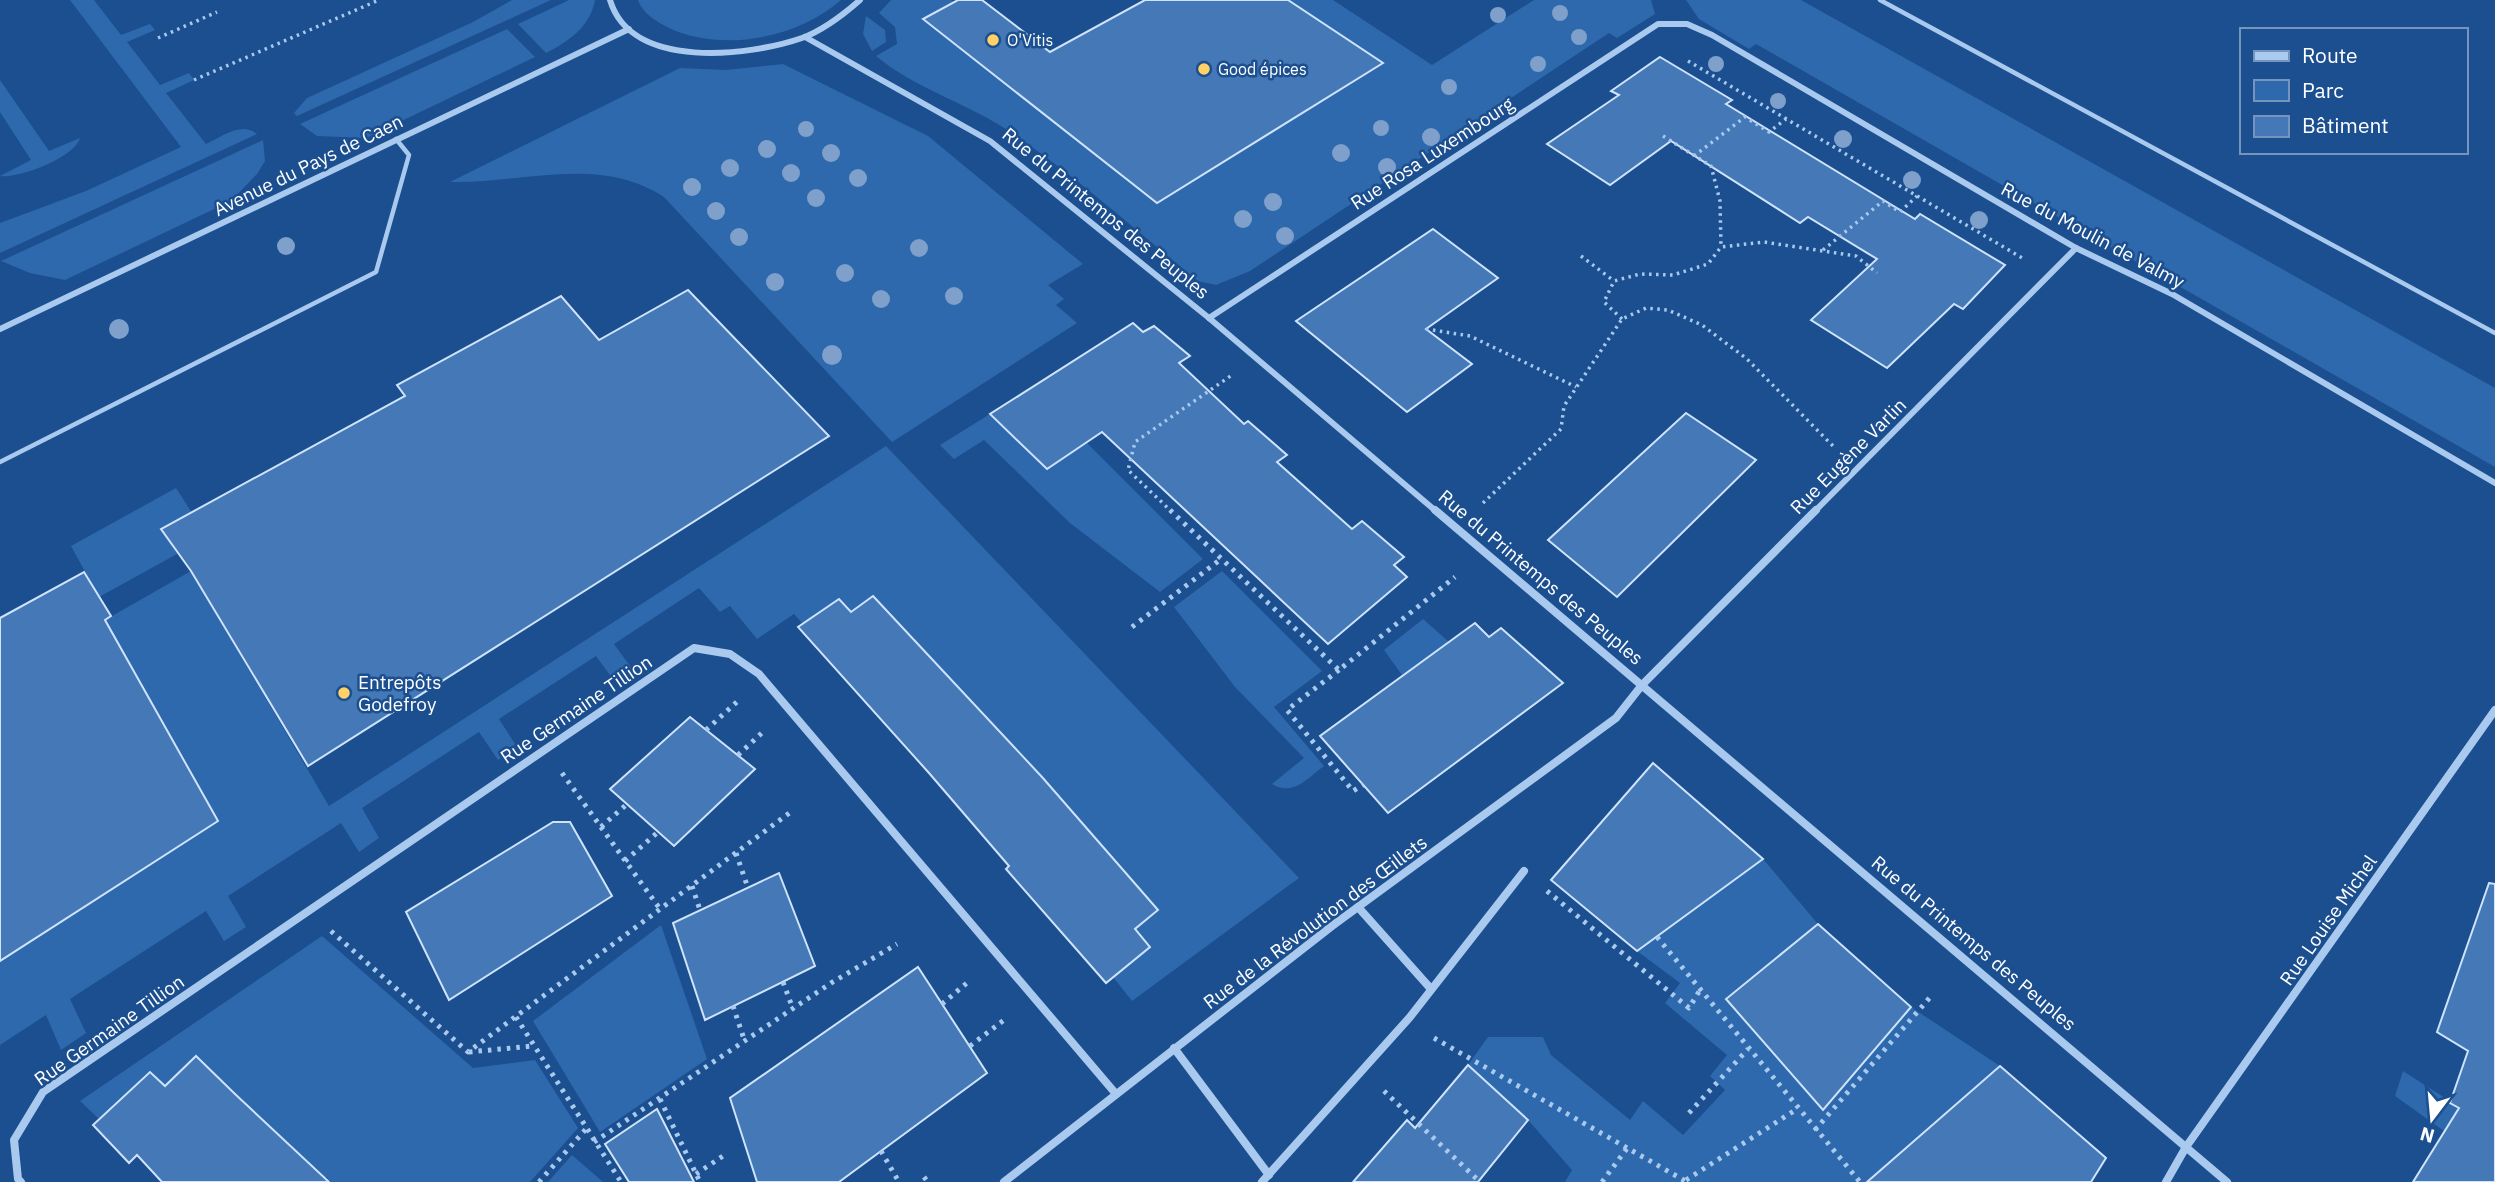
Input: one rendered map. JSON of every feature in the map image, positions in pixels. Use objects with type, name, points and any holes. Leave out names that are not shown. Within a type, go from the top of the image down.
[{"type":"street","points":[[610,0],[610,5],[629,29],[665,47],[727,54],[767,48],[805,37],[839,19],[860,0]]},
{"type":"street","name":"Rue du Moulin de Valmy","points":[[1674,22],[1687,24],[1712,35],[2076,248],[2172,294],[2495,483]]},
{"type":"street","name":"Rue Rosa Luxembourg","points":[[1209,318],[1658,24],[1674,22]]},
{"type":"street","name":"Avenue du Pays de Caen","points":[[0,329],[629,29]]},
{"type":"street","name":"Rue du Printemps des Peuples","points":[[805,37],[990,141],[1209,318],[2227,1182]]},
{"type":"street","name":"Rue Eugène Varlin","points":[[1642,685],[2076,248]]},
{"type":"street","name":"Rue Germaine Tillion","points":[[21,1182],[18,1179],[14,1140],[43,1092],[694,648],[716,649],[741,657],[1116,1094]]},
{"type":"street","name":"Rue de la Révolution des Œillets","points":[[1004,1182],[1358,907],[1616,718],[1642,685]]},
{"type":"street","name":"Rue Louise Michel","points":[[2166,1182],[2186,1147],[2495,710]]},
{"type":"street","points":[[1174,1048],[1266,1179],[1410,1017],[1524,871]]},
{"type":"street","points":[[1358,907],[1431,989]]},
{"type":"lane","points":[[1880,0],[2495,334]]},
{"type":"lane","points":[[0,462],[376,272],[410,155],[397,139]]},
{"type":"path","points":[[194,80],[379,0]]},
{"type":"path","points":[[158,38],[217,12]]},
{"type":"path","points":[[1674,22],[1680,56],[2050,275]]},
{"type":"path","points":[[1694,156],[1745,117],[1769,132],[1786,119]]},
{"type":"path","points":[[1622,318],[1604,302],[1614,281],[1640,274],[1673,275],[1708,264],[1721,247],[1720,201],[1711,166],[1663,136]]},
{"type":"path","points":[[1822,251],[1882,201],[1900,212],[1917,196]]},
{"type":"path","points":[[1721,247],[1764,242],[1856,256],[1877,272]]},
{"type":"path","points":[[1581,256],[1614,281]]},
{"type":"path","points":[[1483,503],[1560,429],[1564,406],[1622,318],[1646,309],[1668,310],[1702,325],[1747,359],[1835,448]]},
{"type":"path","points":[[1426,329],[1470,336],[1576,387]]},
{"type":"path","points":[[1258,360],[1216,384],[1135,442],[1128,470],[1339,670]]},
{"type":"path","points":[[1132,627],[1221,559]]},
{"type":"path","points":[[1363,785],[1353,791],[1287,710],[1455,576]]},
{"type":"path","points":[[706,730],[740,699]]},
{"type":"path","points":[[738,755],[765,730]]},
{"type":"path","points":[[545,750],[660,909]]},
{"type":"path","points":[[601,827],[626,805]]},
{"type":"path","points":[[468,1052],[792,811]]},
{"type":"path","points":[[625,861],[658,831]]},
{"type":"path","points":[[736,853],[748,888]]},
{"type":"path","points":[[1524,871],[1689,1008],[1700,990]]},
{"type":"path","points":[[692,886],[700,910]]},
{"type":"path","points":[[315,906],[326,927],[468,1052],[533,1046]]},
{"type":"path","points":[[1657,937],[1860,1182]]},
{"type":"path","points":[[594,1142],[793,1009],[897,944]]},
{"type":"path","points":[[783,982],[793,1009]]},
{"type":"path","points":[[942,1004],[968,982]]},
{"type":"path","points":[[1815,1130],[1933,995]]},
{"type":"path","points":[[733,1006],[745,1042]]},
{"type":"path","points":[[516,1017],[621,1182]]},
{"type":"path","points":[[1410,1017],[1423,1032],[1686,1181],[1797,1109]]},
{"type":"path","points":[[970,1046],[1004,1020]]},
{"type":"path","points":[[1689,1113],[1748,1049]]},
{"type":"path","points":[[1363,1069],[1480,1182]]},
{"type":"path","points":[[660,1099],[700,1182]]},
{"type":"path","points":[[539,1182],[586,1129]]},
{"type":"path","points":[[1602,1182],[1628,1147]]},
{"type":"path","points":[[881,1151],[899,1182]]},
{"type":"path","points":[[696,1174],[726,1154]]},
{"type":"green space","points":[[70,0],[94,0],[121,35],[150,24],[155,30],[127,42],[160,85],[189,73],[194,80],[166,93],[206,144],[238,130],[251,130],[257,134],[0,253],[0,223],[86,191],[181,147]]},
{"type":"green space","points":[[512,0],[551,0],[297,116],[294,113],[307,98],[473,22]]},
{"type":"green space","points":[[569,0],[595,0],[588,18],[577,32],[546,53],[518,24]]},
{"type":"green space","points":[[638,0],[841,0],[803,24],[782,32],[759,38],[712,40],[669,28],[646,13]]},
{"type":"green space","points":[[891,0],[954,2],[923,19],[1157,203],[1383,64],[1288,0],[1333,0],[1432,65],[1534,0],[1651,0],[1655,14],[1617,38],[1609,33],[1250,271],[1216,285],[1198,281],[1027,143],[986,117],[921,85],[876,56],[897,44],[895,27],[879,13]]},
{"type":"green space","points":[[1686,0],[1801,0],[2495,388],[2495,467],[1756,44],[1749,49],[1699,19]]},
{"type":"green space","points":[[866,16],[885,30],[886,42],[872,51],[863,34]]},
{"type":"green space","points":[[507,29],[535,57],[366,138],[317,136],[300,124]]},
{"type":"green space","points":[[783,64],[928,136],[1083,264],[1048,285],[1064,299],[1056,305],[1077,323],[892,442],[664,197],[639,184],[586,174],[450,182],[680,68],[726,70]]},
{"type":"green space","points":[[0,80],[49,151],[80,138],[76,145],[45,165],[20,174],[0,176],[31,160],[0,112]]},
{"type":"green space","points":[[263,140],[265,161],[257,174],[231,201],[65,280],[30,273],[1,261]]},
{"type":"green space","points":[[990,414],[1047,469],[1087,443],[1203,559],[1160,592],[1070,523],[984,440],[954,459],[940,445]]},
{"type":"green space","points":[[886,446],[1299,878],[1132,1001],[1113,977],[1150,948],[1135,929],[1158,909],[977,706],[954,723],[873,597],[851,612],[839,599],[803,624],[794,614],[757,639],[730,606],[720,612],[699,588],[614,644],[633,670],[615,682],[596,656],[499,719],[517,747],[498,760],[479,732],[362,808],[379,838],[359,852],[341,823],[228,896],[246,927],[224,941],[206,911],[70,999],[86,1033],[61,1050],[46,1015],[0,1045],[0,961],[218,821],[105,620],[191,571],[329,806]]},
{"type":"green space","points":[[176,488],[192,513],[162,529],[177,554],[99,597],[71,546]]},
{"type":"green space","points":[[1222,571],[1322,671],[1274,707],[1324,766],[1293,787],[1272,784],[1304,758],[1235,687],[1174,607]]},
{"type":"green space","points":[[1423,619],[1449,642],[1402,675],[1384,650]]},
{"type":"green space","points":[[1763,859],[1818,924],[1726,999],[1823,1110],[1911,1007],[2000,1066],[1879,1171],[1888,1182],[1565,1182],[1572,1170],[1528,1120],[1468,1065],[1488,1037],[1543,1037],[1551,1055],[1630,1120],[1643,1101],[1683,1135],[1725,1090],[1710,1076],[1727,1055],[1665,1003],[1680,983],[1637,951]]},
{"type":"green space","points":[[661,925],[707,1059],[600,1132],[533,1021]]},
{"type":"green space","points":[[322,936],[473,1068],[535,1060],[578,1128],[530,1182],[331,1182],[326,1177],[321,1182],[196,1056],[165,1086],[149,1072],[99,1119],[80,1101]]},
{"type":"green space","points":[[2403,1071],[2495,1130],[2495,1149],[2453,1117],[2444,1131],[2395,1096]]},
{"type":"green space","points":[[572,1155],[603,1182],[548,1182]]},
{"type":"building","points":[[958,0],[982,0],[1050,52],[1145,0],[1288,0],[1383,63],[1157,203],[923,19]]},
{"type":"building","points":[[1660,57],[1732,100],[1726,104],[1915,219],[1920,214],[2005,265],[1963,309],[1954,304],[1887,368],[1811,320],[1877,259],[1808,217],[1800,223],[1671,141],[1610,185],[1547,144],[1619,95],[1611,91]]},
{"type":"building","points":[[1433,229],[1498,278],[1426,329],[1472,364],[1407,412],[1296,321]]},
{"type":"building","name":"Entrepôts Godefroy","points":[[688,290],[829,436],[308,766],[191,571],[161,529],[405,396],[397,385],[561,296],[599,340]]},
{"type":"building","points":[[1133,323],[1143,332],[1154,326],[1190,356],[1179,363],[1244,424],[1248,421],[1287,455],[1277,462],[1352,529],[1362,521],[1404,557],[1394,565],[1407,577],[1328,644],[1102,432],[1047,469],[990,414]]},
{"type":"building","points":[[1686,413],[1756,460],[1617,597],[1548,540]]},
{"type":"building","points":[[84,572],[111,616],[105,620],[218,821],[0,961],[0,618]]},
{"type":"building","points":[[873,596],[1042,777],[1158,910],[1135,929],[1150,947],[1106,983],[1006,869],[1009,866],[929,773],[798,627],[839,599],[851,612]]},
{"type":"building","points":[[1475,623],[1489,637],[1501,628],[1563,683],[1388,813],[1320,736]]},
{"type":"building","points":[[690,717],[755,769],[674,846],[610,789]]},
{"type":"building","points":[[1653,763],[1763,859],[1637,951],[1551,880]]},
{"type":"building","points":[[553,822],[570,822],[612,896],[449,1000],[406,912]]},
{"type":"building","points":[[779,873],[815,966],[705,1020],[673,923]]},
{"type":"building","points":[[2489,883],[2495,884],[2495,1182],[2413,1182],[2459,1108],[2450,1103],[2468,1051],[2437,1032]]},
{"type":"building","points":[[1818,924],[1911,1007],[1823,1110],[1726,999]]},
{"type":"building","points":[[918,967],[987,1073],[839,1182],[757,1182],[730,1098]]},
{"type":"building","points":[[196,1056],[329,1182],[162,1182],[137,1155],[129,1163],[93,1125],[150,1072],[165,1086]]},
{"type":"building","points":[[1468,1065],[1528,1120],[1478,1182],[1353,1182],[1407,1120],[1415,1128]]},
{"type":"building","points":[[2000,1066],[2106,1158],[2091,1182],[1867,1182]]},
{"type":"building","points":[[657,1109],[694,1182],[629,1182],[605,1144]]},
{"type":"place","name":"O'Vitis","points":[[993,40]]},
{"type":"place","name":"Good épices","points":[[1204,69]]},
{"type":"place","name":"Entrepôts Godefroy","points":[[344,693]]}]
